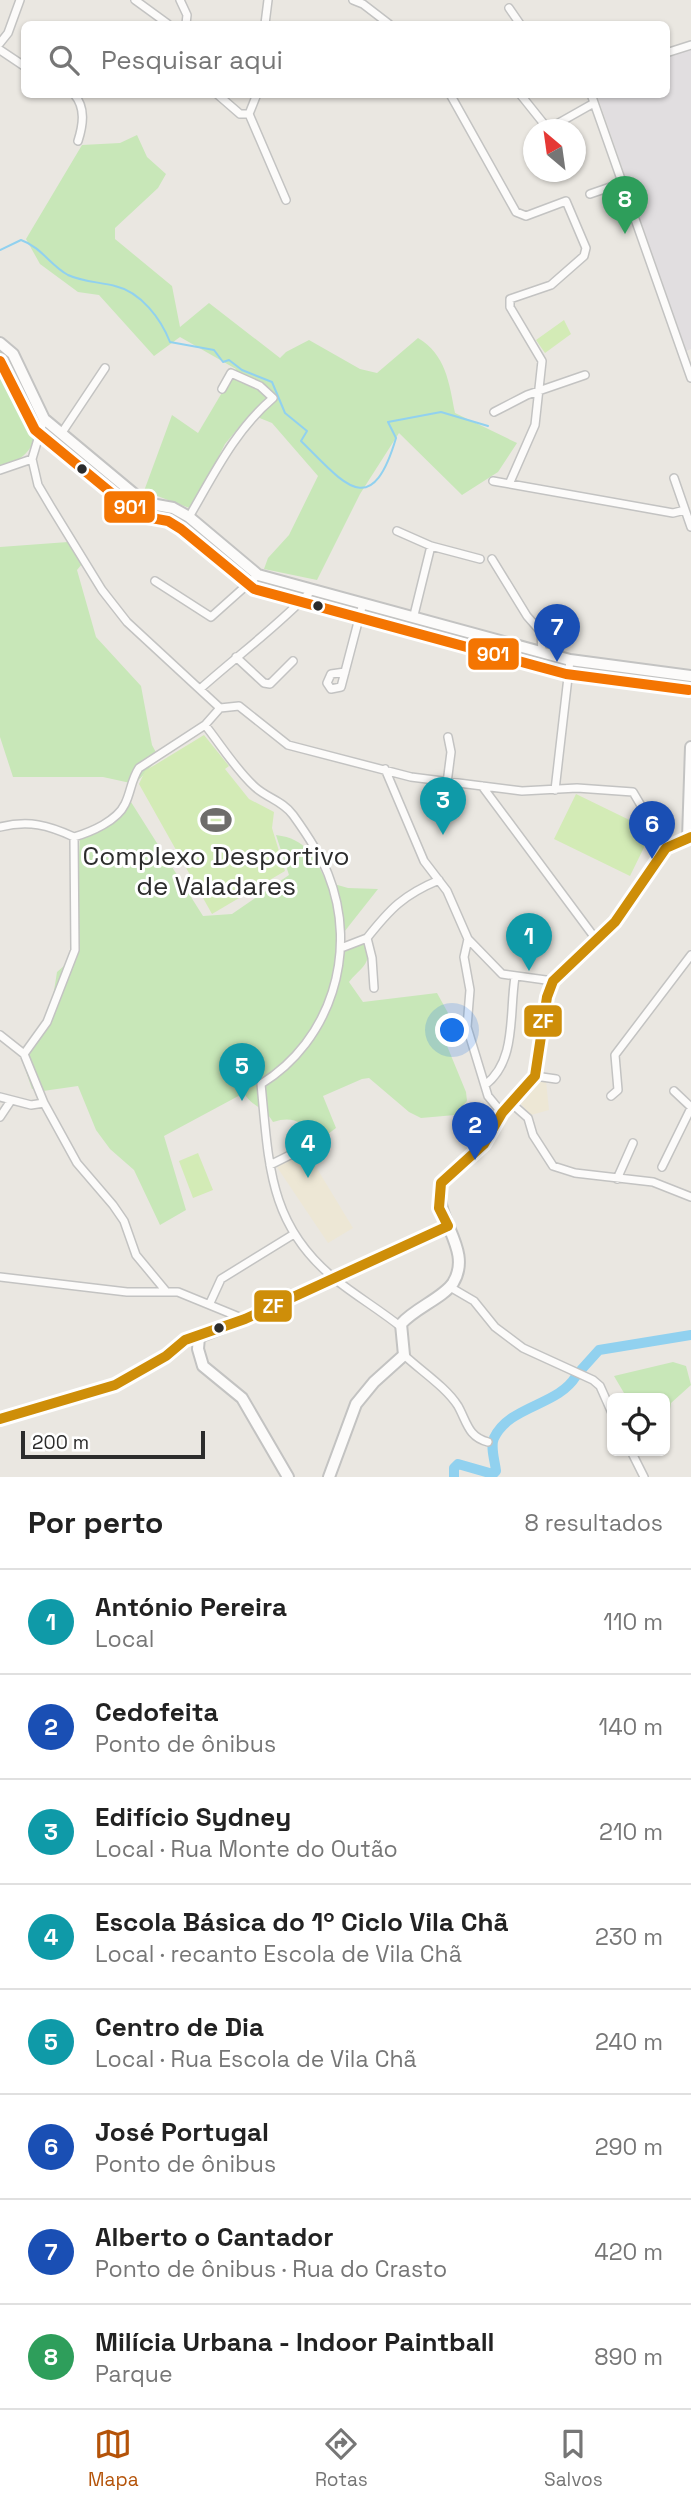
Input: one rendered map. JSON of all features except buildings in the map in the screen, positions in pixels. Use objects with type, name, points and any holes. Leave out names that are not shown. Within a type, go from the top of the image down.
[{"type":"street","points":[[0,43],[8,33],[20,0]]},
{"type":"street","points":[[135,0],[164,21]]},
{"type":"street","points":[[180,0],[187,15],[186,21]]},
{"type":"street","points":[[265,21],[268,0]]},
{"type":"street","points":[[353,0],[364,3],[385,21]]},
{"type":"street","points":[[509,8],[518,21]]},
{"type":"street","points":[[670,52],[691,46]]},
{"type":"street","points":[[0,50],[21,64]]},
{"type":"street","points":[[76,98],[83,112],[83,126],[78,141]]},
{"type":"street","points":[[222,98],[240,114],[249,114]]},
{"type":"street","points":[[255,98],[249,114],[286,200]]},
{"type":"street","points":[[452,98],[516,212],[526,216],[566,201],[586,248],[584,256],[551,285],[510,299],[510,307],[542,361],[541,390],[535,425],[510,482]]},
{"type":"street","points":[[523,98],[548,129],[594,103]]},
{"type":"street","points":[[592,98],[687,354],[691,378]]},
{"type":"street","points":[[590,194],[622,183]]},
{"type":"street","points":[[0,343],[13,354],[44,419],[134,494],[150,504],[173,508],[189,517],[258,575],[414,615],[570,660],[691,676]]},
{"type":"street","points":[[61,434],[105,368]]},
{"type":"street","points":[[189,517],[237,435],[254,414],[273,398],[260,386],[231,373],[222,389]]},
{"type":"street","points":[[494,412],[541,390],[586,375]]},
{"type":"street","points":[[44,419],[32,459],[38,485],[102,590],[127,622],[220,708]]},
{"type":"street","points":[[0,470],[32,459]]},
{"type":"street","points":[[674,478],[691,527]]},
{"type":"street","points":[[493,481],[673,513],[685,510]]},
{"type":"street","points":[[397,531],[431,546],[480,559]]},
{"type":"street","points":[[414,615],[431,546]]},
{"type":"street","points":[[492,559],[527,617],[541,632],[542,653]]},
{"type":"street","points":[[155,581],[211,617],[258,575]]},
{"type":"street","points":[[200,689],[254,640],[271,632],[312,590]]},
{"type":"street","points":[[345,672],[363,603]]},
{"type":"street","points":[[236,657],[264,683],[270,684],[293,661]]},
{"type":"street","points":[[555,790],[570,660]]},
{"type":"street","points":[[0,827],[21,822],[49,825],[74,837],[90,832],[124,808],[133,778],[139,768],[205,725],[220,708],[239,706],[288,745],[411,778],[482,786],[633,792],[666,848]]},
{"type":"street","points":[[205,725],[251,783],[292,813],[320,858],[333,891],[341,948],[335,986],[310,1038],[286,1067],[261,1084],[271,1165],[281,1210],[294,1234],[335,1279],[401,1327],[404,1355],[456,1402],[477,1440],[488,1442]]},
{"type":"street","points":[[447,783],[451,752],[448,737]]},
{"type":"street","points":[[401,1327],[421,1305],[450,1287],[458,1262],[448,1226],[439,1208],[441,1183],[484,1144],[502,1113],[535,1076],[547,997],[553,981],[595,938],[615,922],[666,848],[690,838],[691,747]]},
{"type":"street","points":[[385,769],[424,861],[451,900],[468,940],[502,974],[553,981]]},
{"type":"street","points":[[482,786],[595,938]]},
{"type":"street","points":[[24,1054],[47,1022],[75,950],[74,837]]},
{"type":"street","points":[[341,948],[367,938],[387,911],[419,888],[439,880]]},
{"type":"street","points":[[367,938],[374,988]]},
{"type":"street","points":[[468,940],[464,957],[470,990],[467,1027],[488,1096],[502,1113]]},
{"type":"street","points":[[611,1096],[618,1090],[615,1055],[691,955]]},
{"type":"street","points":[[485,1085],[496,1077],[507,1052],[515,977]]},
{"type":"street","points":[[0,1035],[24,1054],[44,1103],[76,1163],[124,1221],[144,1268],[165,1290]]},
{"type":"street","points":[[535,1076],[556,1079]]},
{"type":"street","points":[[662,1167],[691,1107],[674,1091]]},
{"type":"street","points":[[0,1097],[10,1102],[32,1105],[44,1103]]},
{"type":"street","points":[[0,1117],[10,1102]]},
{"type":"street","points":[[511,1103],[528,1118],[533,1135],[553,1166],[575,1173],[653,1182],[691,1197]]},
{"type":"street","points":[[617,1179],[633,1143]]},
{"type":"street","points":[[271,1165],[302,1149]]},
{"type":"street","points":[[0,1419],[115,1385],[166,1356],[185,1340],[245,1319],[448,1226]]},
{"type":"street","points":[[210,1303],[221,1279],[294,1234]]},
{"type":"street","points":[[0,1277],[127,1292],[165,1290],[210,1303],[245,1319]]},
{"type":"street","points":[[450,1287],[474,1301],[495,1328],[523,1348],[593,1380],[600,1386],[607,1402]]},
{"type":"street","points":[[199,1336],[198,1349],[204,1366],[242,1398],[288,1477]]},
{"type":"street","points":[[329,1477],[356,1404],[374,1382],[404,1355]]},
{"type":"street","points":[[634,1456],[644,1477]]},
{"type":"shaded area","points":[[691,49],[691,349],[686,351],[598,98],[670,98],[670,55]]},
{"type":"shaded area","points":[[534,1081],[546,1081],[549,1110],[531,1115],[520,1103]]},
{"type":"shaded area","points":[[307,1152],[353,1228],[328,1243],[277,1167]]},
{"type":"green space","points":[[137,135],[147,157],[166,174],[158,188],[115,228],[115,239],[172,286],[180,327],[209,303],[280,358],[309,340],[360,369],[377,373],[418,338],[435,353],[445,370],[455,413],[517,443],[498,472],[462,495],[399,433],[360,494],[317,580],[264,569],[268,558],[289,535],[318,476],[272,423],[250,414],[225,444],[192,509],[144,491],[172,415],[198,433],[236,369],[180,337],[154,356],[99,295],[78,292],[40,264],[26,239],[82,145],[120,143]]},
{"type":"green space","points":[[564,320],[571,334],[545,353],[536,340]]},
{"type":"green space","points":[[0,350],[12,364],[31,397],[36,414],[36,431],[31,446],[19,459],[0,467]]},
{"type":"green space","points":[[68,542],[82,564],[77,570],[96,637],[141,686],[152,745],[159,758],[135,784],[103,777],[13,777],[0,737],[0,547]]},
{"type":"green space","name":"Complexo Desportivo de Valadares","points":[[204,735],[229,766],[225,769],[249,799],[274,812],[272,828],[285,871],[212,914],[139,784],[145,771]]},
{"type":"green space","points":[[576,794],[652,831],[630,876],[554,839]]},
{"type":"green space","points":[[131,802],[203,916],[232,914],[289,875],[276,835],[295,840],[308,850],[327,882],[348,888],[378,889],[337,941],[367,945],[368,958],[349,982],[363,1002],[437,993],[458,1031],[445,1041],[466,1092],[467,1101],[455,1115],[421,1118],[409,1112],[369,1078],[323,1096],[336,1128],[328,1134],[314,1135],[296,1121],[273,1122],[244,1093],[164,1136],[186,1210],[160,1225],[134,1170],[110,1149],[96,1130],[78,1086],[43,1091],[41,1087],[32,1089],[19,1051],[37,1036],[43,1027],[51,1006],[57,972],[65,965],[74,945],[80,837],[107,822]]},
{"type":"green space","points":[[198,1153],[213,1190],[193,1198],[179,1161]]},
{"type":"green space","points":[[673,1362],[686,1366],[691,1385],[671,1403],[670,1409],[670,1393],[624,1393],[614,1376]]},
{"type":"waterway","points":[[0,250],[21,240],[34,247],[68,275],[124,289],[149,308],[170,342],[214,350],[223,362],[229,360],[242,370],[272,382],[285,413],[307,431],[301,441],[330,470],[355,487],[366,487],[377,480],[386,464],[396,438],[388,422],[441,412],[488,426]]},
{"type":"waterway","points":[[581,1370],[599,1350],[691,1335]]},
{"type":"waterway","points":[[454,1477],[454,1468],[458,1464],[493,1474],[496,1471],[493,1442],[501,1427],[522,1412],[558,1394],[576,1376]]},
{"type":"transit line","name":"901","points":[[0,361],[35,430],[126,505],[146,517],[168,521],[181,529],[254,589],[566,674],[689,690]]},
{"type":"transit line","name":"ZF","points":[[448,1226],[439,1208],[441,1183],[484,1144],[502,1113],[535,1076],[547,997],[553,981],[615,922],[666,848],[691,837]]},
{"type":"transit line","name":"ZF","points":[[0,1419],[115,1385],[166,1356],[185,1340],[245,1319],[448,1226]]},
{"type":"place","name":"Milícia Urbana - Indoor Paintball","points":[[625,234]]},
{"type":"place","name":"Alberto o Cantador","points":[[557,662]]},
{"type":"place","name":"Complexo Desportivo de Valadares","points":[[216,820]]},
{"type":"place","name":"Edifício Sydney","points":[[443,835]]},
{"type":"place","name":"José Portugal","points":[[652,859]]},
{"type":"place","name":"António Pereira","points":[[529,971]]},
{"type":"place","name":"Centro de Dia","points":[[242,1101]]},
{"type":"place","name":"Cedofeita","points":[[475,1160]]},
{"type":"place","name":"Escola Básica do 1º Ciclo Vila Chã","points":[[308,1178]]}]
